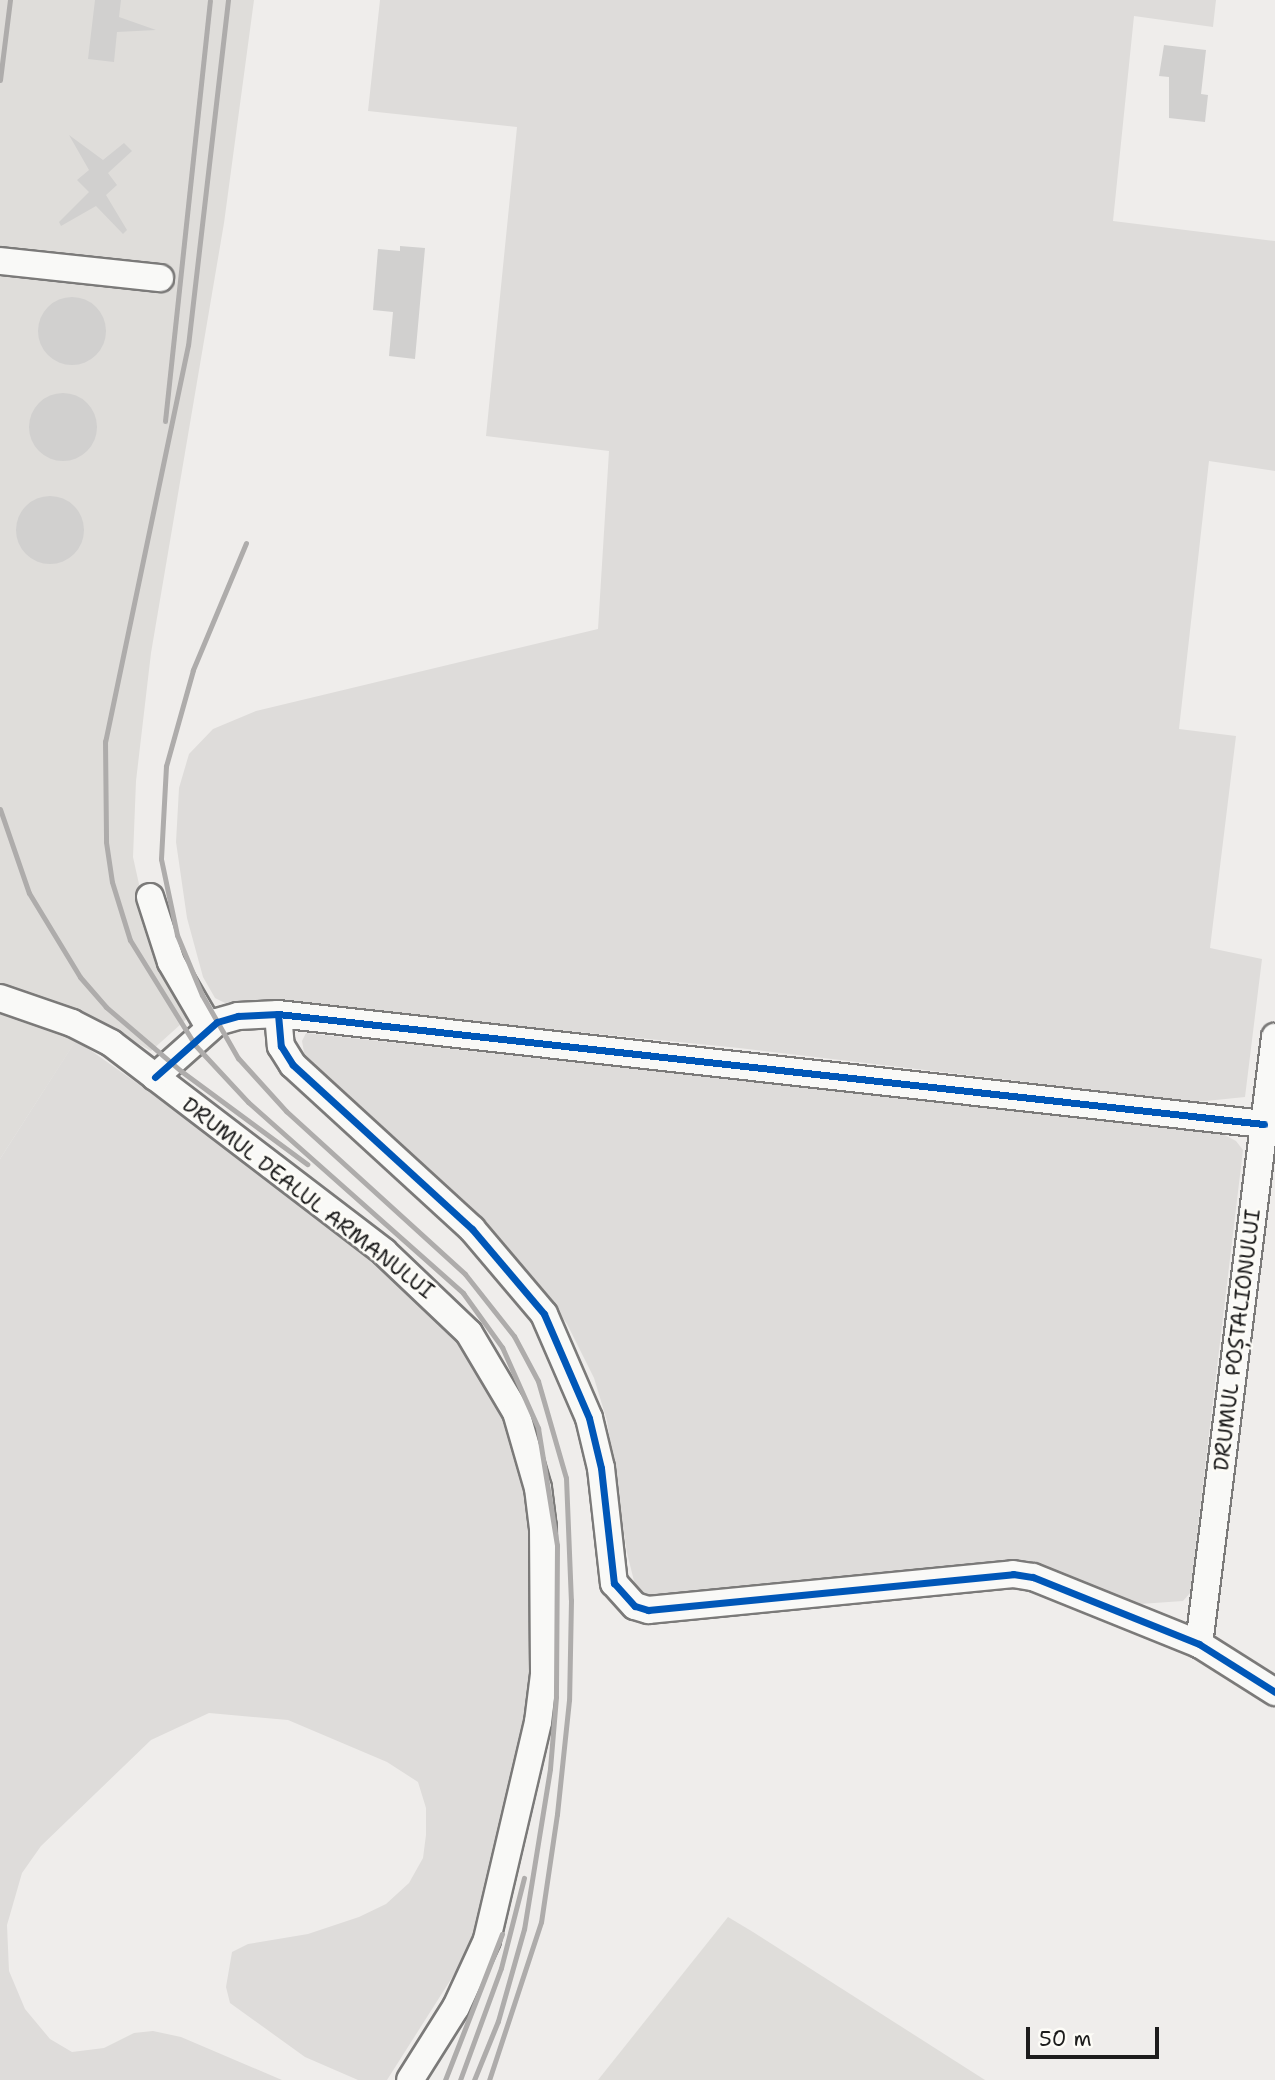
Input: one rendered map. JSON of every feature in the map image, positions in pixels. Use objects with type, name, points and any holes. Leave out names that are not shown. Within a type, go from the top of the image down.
[{"type":"street","points":[[0,261],[160,278]]},
{"type":"street","points":[[150,897],[171,962],[209,1027]]},
{"type":"street","name":"DRUMUL DEALUL ARMANULUI","points":[[0,998],[90,1031],[155,1077],[384,1252],[450,1311],[492,1365],[516,1412],[538,1488],[545,1585],[538,1721],[489,1932],[456,2007],[410,2080]]},
{"type":"street","points":[[278,1014],[281,1046],[293,1065],[472,1229],[544,1314],[590,1418],[601,1468],[614,1583],[635,1606],[648,1610],[1013,1574],[1033,1577],[1199,1644],[1275,1692]]},
{"type":"street","points":[[155,1077],[209,1027],[238,1016],[278,1014],[1264,1124]]},
{"type":"street","name":"DRUMUL POȘTALIONULUI","points":[[1199,1644],[1275,1037]]},
{"type":"shaded area","points":[[0,0],[254,0],[224,223],[151,653],[136,781],[133,857],[148,925],[191,1015],[151,1051],[91,1017],[0,1159]]},
{"type":"shaded area","points":[[380,0],[1216,0],[1213,27],[1134,16],[1113,221],[1275,241],[1275,471],[1209,461],[1179,729],[1236,736],[1210,948],[1262,959],[1245,1097],[1196,1102],[739,1048],[253,1000],[225,1003],[215,998],[203,977],[187,918],[176,842],[179,788],[189,754],[213,729],[256,711],[598,629],[609,451],[486,436],[517,127],[368,111]]},
{"type":"shaded area","points":[[306,1033],[1221,1133],[1236,1141],[1243,1150],[1190,1593],[1183,1601],[1140,1604],[1046,1571],[659,1597],[644,1594],[635,1585],[627,1553],[607,1421],[594,1378],[567,1324],[534,1278],[473,1213],[323,1081],[305,1058],[302,1041]]},
{"type":"shaded area","points":[[76,1040],[168,1105],[177,1101],[457,1325],[511,1423],[531,1523],[532,1688],[474,1943],[387,2080],[358,2080],[305,2057],[230,2003],[226,1987],[232,1952],[248,1944],[308,1934],[359,1917],[386,1904],[409,1883],[423,1858],[426,1835],[426,1808],[418,1782],[387,1762],[288,1720],[209,1713],[151,1740],[41,1846],[22,1873],[7,1925],[9,1971],[25,2009],[50,2039],[72,2052],[104,2048],[134,2033],[153,2031],[181,2037],[282,2080],[0,2080],[0,1159]]},
{"type":"shaded area","points":[[728,1917],[753,1932],[985,2080],[598,2080]]},
{"type":"building","points":[[95,0],[121,0],[119,17],[156,30],[117,32],[114,62],[88,59]]},
{"type":"building","points":[[1164,45],[1206,50],[1201,94],[1208,95],[1205,122],[1169,118],[1169,77],[1159,76]]},
{"type":"building","points":[[69,135],[103,160],[124,143],[132,151],[108,173],[117,185],[106,195],[127,230],[123,234],[96,206],[61,226],[59,222],[89,192],[77,180],[89,170]]},
{"type":"building","points":[[400,246],[425,248],[415,359],[389,356],[393,312],[373,310],[378,249],[400,251]]},
{"type":"building","points":[[72,297],[85,300],[96,307],[103,318],[106,331],[103,344],[96,355],[85,362],[72,365],[59,362],[48,355],[41,344],[38,331],[41,318],[48,307],[59,300]]},
{"type":"building","points":[[63,393],[76,396],[87,403],[94,414],[97,427],[94,440],[87,451],[76,458],[63,461],[50,458],[39,451],[32,440],[29,427],[32,414],[39,403],[50,396]]},
{"type":"building","points":[[50,496],[63,499],[74,506],[81,517],[84,530],[81,543],[74,554],[63,561],[50,564],[37,561],[26,554],[19,543],[16,530],[19,517],[26,506],[37,499]]},
{"type":"railway","points":[[0,80],[10,0]]},
{"type":"railway","points":[[165,421],[210,0]]},
{"type":"railway","points":[[228,0],[188,345],[105,741],[106,842],[112,882],[130,940],[195,1045],[248,1102],[463,1293],[502,1347],[538,1428],[557,1545],[556,1697],[550,1769],[524,1929],[498,2021],[474,2080]]},
{"type":"railway","points":[[246,543],[193,670],[166,766],[161,859],[177,935],[202,995],[238,1058],[286,1111],[465,1274],[514,1336],[538,1381],[566,1478],[571,1600],[569,1700],[557,1814],[541,1922],[489,2080]]},
{"type":"railway","points":[[0,809],[29,893],[80,977],[106,1007],[181,1071],[307,1164]]},
{"type":"railway","points":[[460,2080],[501,1968],[524,1878]]},
{"type":"railway","points":[[445,2080],[502,1934]]},
{"type":"cycle path","points":[[278,1014],[281,1046],[293,1065],[472,1229],[544,1314],[589,1418],[601,1468],[614,1583],[635,1606],[648,1610],[1013,1574],[1033,1577],[1199,1644],[1275,1692]]},
{"type":"cycle path","points":[[155,1077],[217,1022],[238,1016],[278,1014],[1264,1124]]}]
